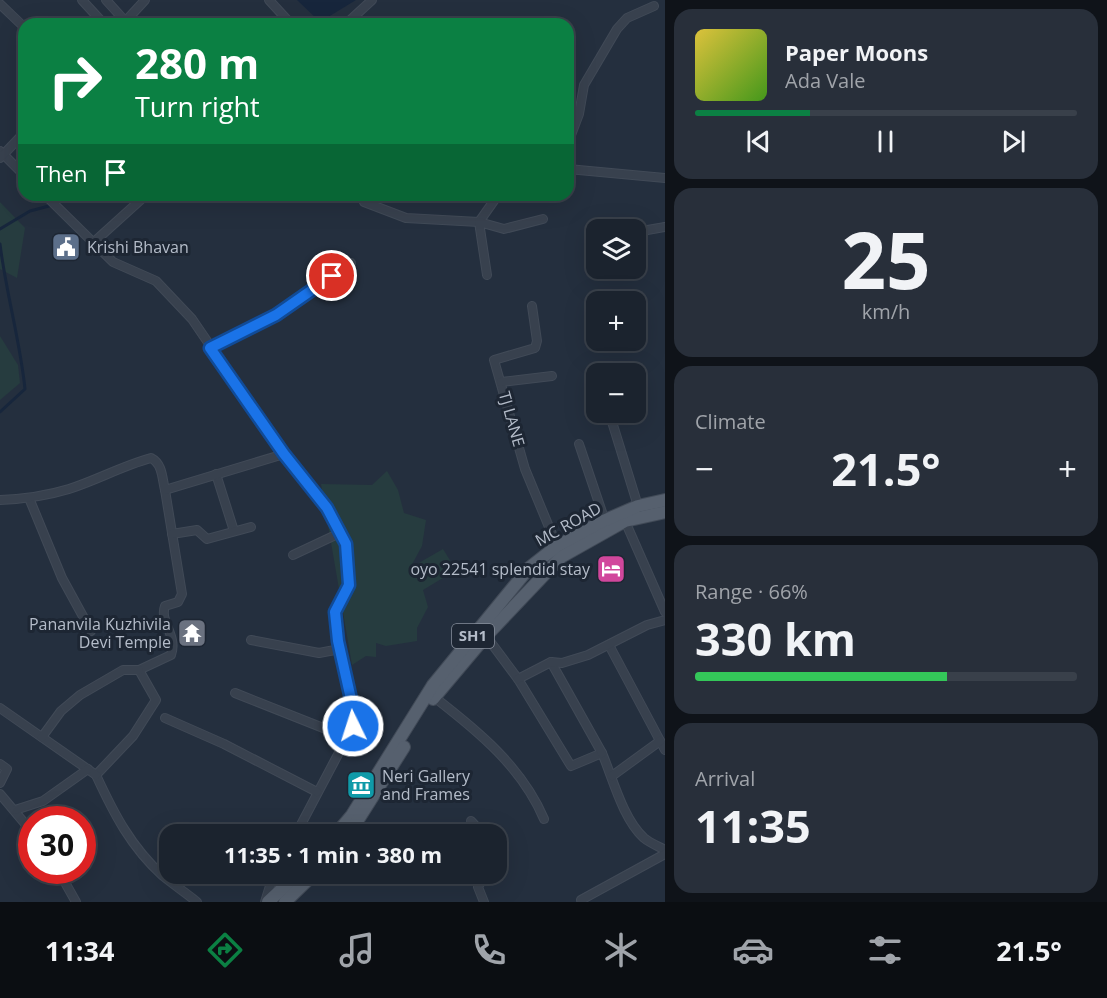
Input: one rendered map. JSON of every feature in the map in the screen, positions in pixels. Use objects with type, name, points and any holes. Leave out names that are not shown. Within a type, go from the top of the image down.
[{"type":"main road","name":"MC ROAD","points":[[344,824],[433,686],[529,568],[605,521],[638,506],[664,500]]},
{"type":"main road","name":"MC ROAD","points":[[355,824],[434,697],[559,551],[625,521],[664,512]]},
{"type":"main road","points":[[266,902],[286,884]]},
{"type":"main road","points":[[285,902],[304,884]]},
{"type":"street","points":[[81,0],[98,18]]},
{"type":"street","points":[[106,0],[120,18]]},
{"type":"street","points":[[129,18],[145,0]]},
{"type":"street","points":[[269,0],[286,18]]},
{"type":"street","points":[[352,18],[372,0]]},
{"type":"street","points":[[0,4],[18,21]]},
{"type":"street","points":[[574,127],[579,114],[584,85],[617,28],[627,18],[654,6]]},
{"type":"street","points":[[18,138],[1,154],[18,170]]},
{"type":"street","points":[[574,170],[664,178]]},
{"type":"street","points":[[51,201],[112,262],[156,281],[192,319],[284,454],[327,508],[342,532],[349,557],[349,585],[335,612],[340,649],[353,708],[353,726],[301,824]]},
{"type":"street","points":[[94,242],[139,201]]},
{"type":"street","points":[[364,201],[406,218],[479,222],[504,229],[543,219]]},
{"type":"street","points":[[487,275],[479,222],[494,201]]},
{"type":"street","points":[[646,230],[664,227]]},
{"type":"street","points":[[210,348],[276,315],[351,263]]},
{"type":"street","name":"TJ LANE","points":[[532,306],[537,343],[532,349],[494,360],[525,469],[559,551]]},
{"type":"street","points":[[501,382],[552,376]]},
{"type":"street","points":[[612,423],[638,506]]},
{"type":"street","points":[[579,444],[605,521]]},
{"type":"street","points":[[165,490],[284,454]]},
{"type":"street","points":[[0,500],[29,498],[71,488],[125,465],[151,458],[157,461],[161,470],[165,490],[182,594],[178,602],[165,606],[163,612],[175,645],[171,654],[139,670],[123,670],[80,695],[61,711],[42,737]]},
{"type":"street","points":[[216,474],[234,531]]},
{"type":"street","points":[[29,498],[62,578],[91,631]]},
{"type":"street","points":[[625,521],[664,612]]},
{"type":"street","points":[[172,534],[197,530],[207,539],[251,527]]},
{"type":"street","points":[[292,555],[342,532]]},
{"type":"street","points":[[518,679],[551,662],[562,663],[609,645],[647,625],[664,620]]},
{"type":"street","points":[[486,636],[518,679],[571,766],[602,753]]},
{"type":"street","points":[[251,640],[319,653],[340,649]]},
{"type":"street","points":[[609,645],[664,750]]},
{"type":"street","points":[[551,662],[602,753],[636,827],[644,838],[664,852],[581,900]]},
{"type":"street","points":[[96,775],[133,736],[156,700],[139,670]]},
{"type":"street","points":[[236,693],[346,737]]},
{"type":"street","points":[[434,697],[470,725],[508,762],[535,798],[544,819]]},
{"type":"street","points":[[0,708],[96,775],[118,824],[127,837],[164,877],[196,902]]},
{"type":"street","points":[[165,718],[224,744],[317,792]]},
{"type":"street","points":[[612,776],[660,741]]},
{"type":"street","points":[[0,764],[7,769],[0,783]]},
{"type":"street","points":[[15,810],[43,801],[88,769]]},
{"type":"street","points":[[0,794],[18,814]]},
{"type":"street","points":[[471,821],[474,824]]},
{"type":"street","points":[[66,884],[76,902]]},
{"type":"street","points":[[266,902],[271,884]]},
{"type":"street","points":[[480,884],[478,887],[484,902]]},
{"type":"green space","points":[[0,202],[25,228],[17,278],[0,269]]},
{"type":"green space","points":[[0,336],[18,365],[20,383],[0,400]]},
{"type":"green space","points":[[387,471],[398,490],[404,513],[426,520],[422,546],[410,568],[443,549],[456,570],[423,590],[428,607],[417,628],[417,641],[386,646],[376,643],[376,657],[366,656],[352,665],[321,484],[372,485]]},
{"type":"water","points":[[297,0],[356,0],[327,18],[316,18]]},
{"type":"waterway","points":[[0,229],[30,211],[49,206]]},
{"type":"waterway","points":[[0,244],[25,389],[0,412]]},
{"type":"place","name":"Krishi Bhavan","points":[[66,247]]},
{"type":"place","name":"oyo 22541 splendid stay","points":[[611,569]]},
{"type":"place","name":"Pananvila Kuzhivila Devi Temple","points":[[192,633]]},
{"type":"place","name":"Neri Gallery and Frames","points":[[361,785]]},
{"type":"route","points":[[332,276],[276,315],[210,348],[284,454],[327,508],[342,532],[349,557],[349,585],[335,612],[338,641],[353,708],[353,726]]}]
